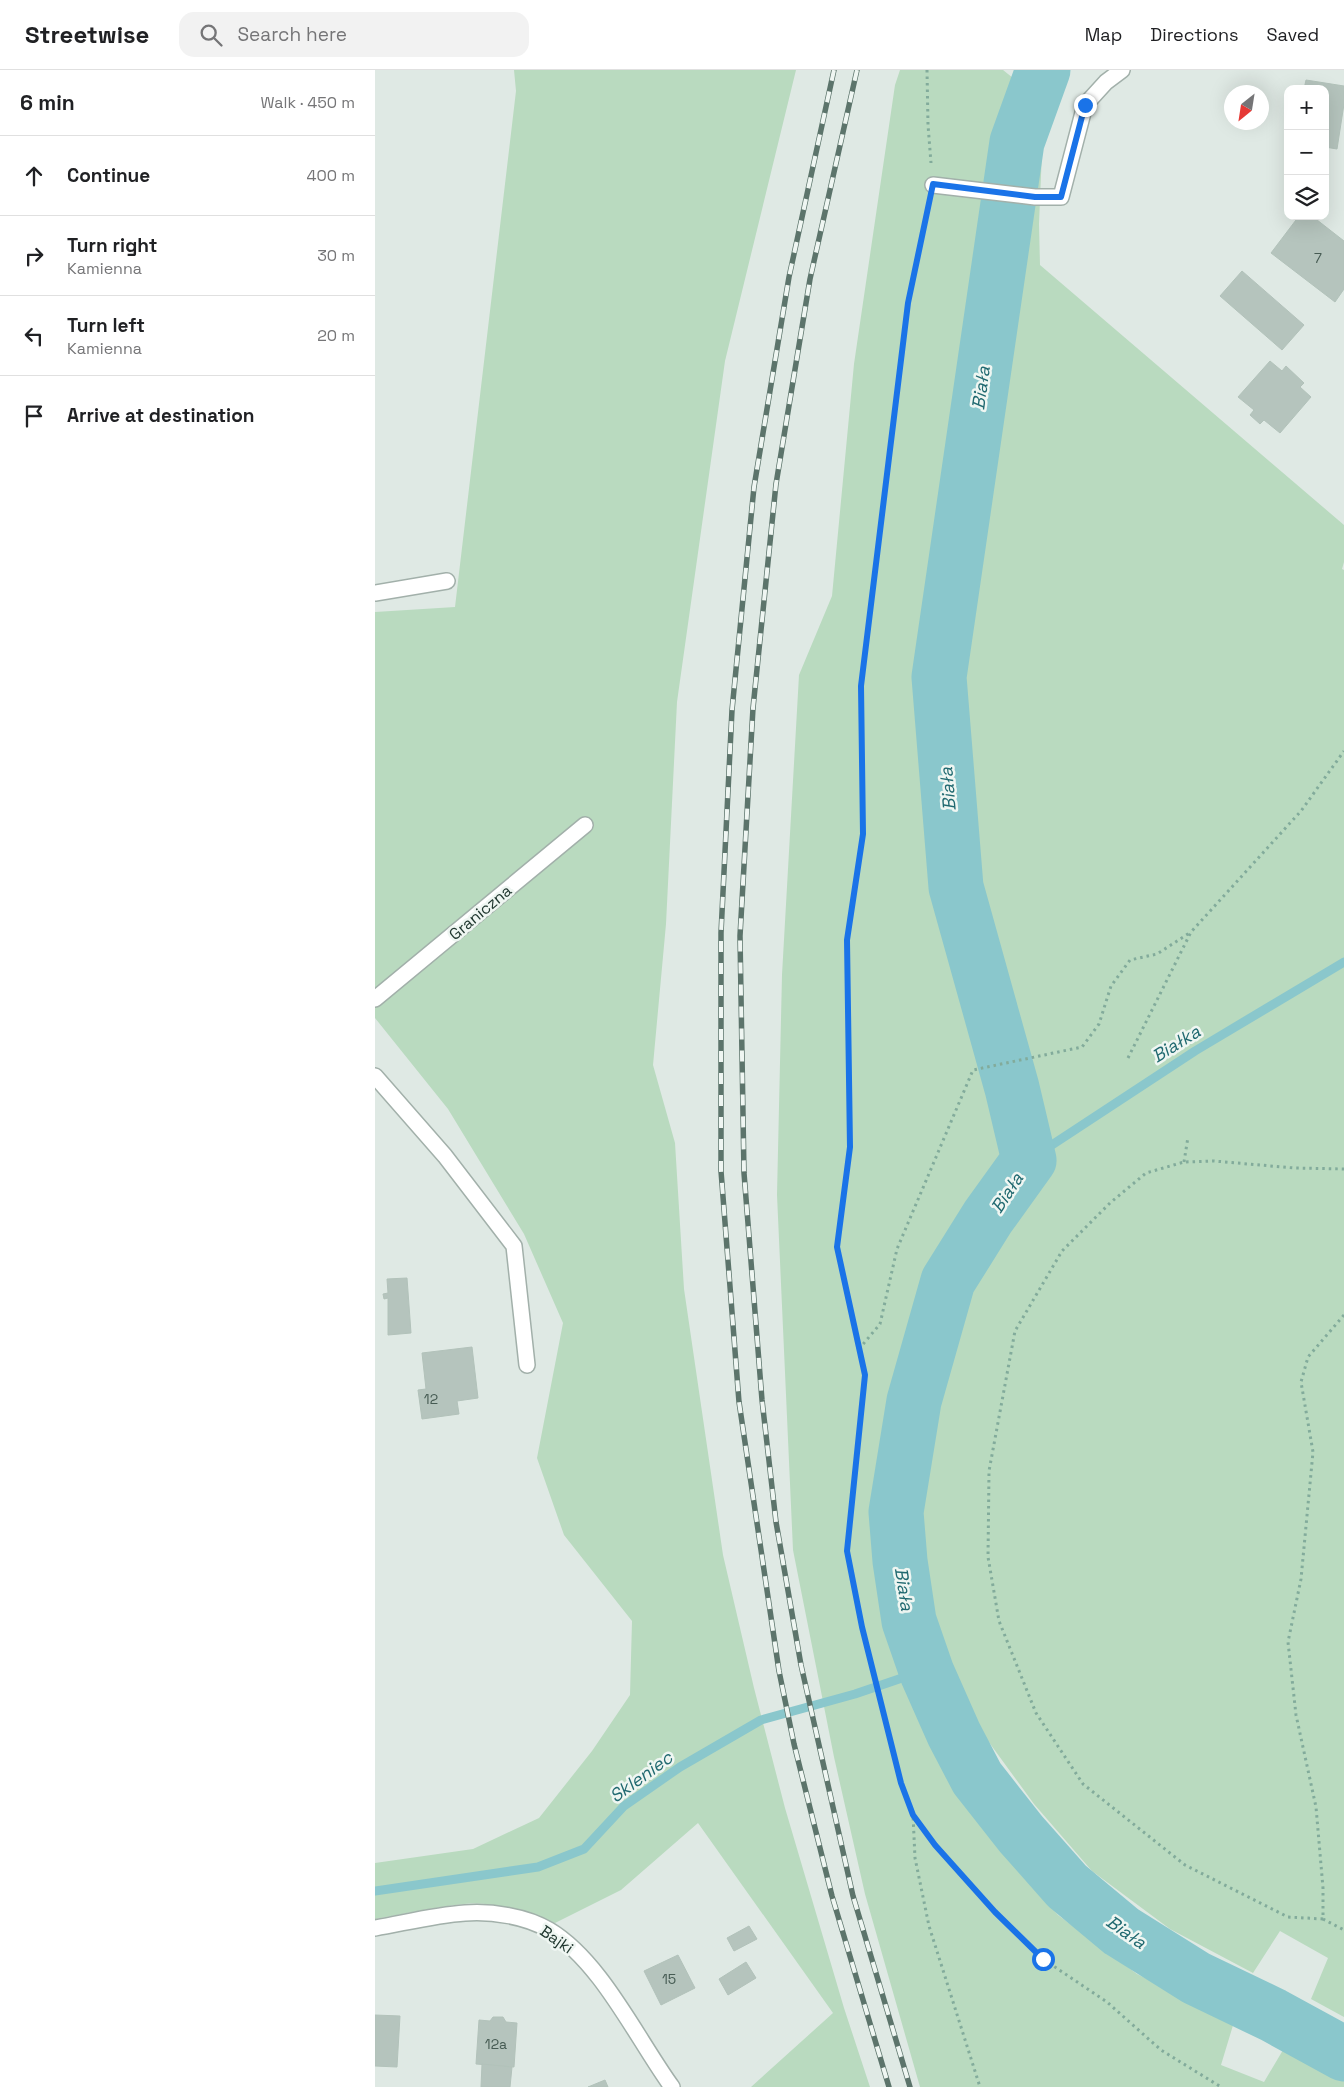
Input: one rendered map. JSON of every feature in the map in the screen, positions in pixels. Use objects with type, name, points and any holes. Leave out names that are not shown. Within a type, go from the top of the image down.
[{"type":"street","points":[[933,184],[1035,197],[1061,197],[1085,105],[1106,82],[1121,70]]},
{"type":"street","points":[[375,593],[447,581]]},
{"type":"street","name":"Graniczna","points":[[375,1000],[585,825]]},
{"type":"street","points":[[375,1076],[445,1156],[514,1246],[527,1365]]},
{"type":"street","name":"Bajki","points":[[375,1928],[465,1913],[496,1914],[527,1920],[549,1930],[574,1950],[601,1980],[673,2087]]},
{"type":"path","points":[[927,70],[928,125],[933,184],[908,303],[861,686],[863,834],[847,940],[850,1147],[837,1247],[865,1375],[847,1551],[901,1783],[913,1815],[935,1845],[995,1912],[1043,1959],[1107,2002],[1161,2050],[1221,2087]]},
{"type":"path","points":[[859,1349],[881,1324],[897,1249],[973,1070],[1082,1047],[1099,1024],[1111,986],[1130,960],[1157,954],[1191,932],[1301,812],[1344,751]]},
{"type":"path","points":[[1128,1058],[1191,932]]},
{"type":"path","points":[[1184,1162],[1188,1137]]},
{"type":"path","points":[[1344,1169],[1184,1162],[1146,1173],[1110,1203],[1062,1252],[1015,1331],[989,1471],[988,1557],[999,1621],[1036,1713],[1083,1784],[1185,1865],[1288,1917],[1323,1919],[1344,1930]]},
{"type":"path","points":[[1323,1919],[1323,1888],[1316,1807],[1296,1715],[1288,1642],[1301,1579],[1313,1452],[1301,1382],[1308,1357],[1344,1315]]},
{"type":"path","points":[[913,1815],[915,1858],[929,1926],[981,2087]]},
{"type":"green space","points":[[514,70],[796,70],[725,361],[677,702],[666,924],[653,1065],[675,1143],[684,1289],[723,1555],[754,1688],[785,1808],[844,2008],[870,2087],[751,2087],[833,2013],[698,1823],[621,1890],[555,1923],[510,1908],[487,1904],[464,1904],[375,1919],[375,1863],[473,1849],[539,1818],[592,1751],[630,1695],[632,1621],[564,1535],[537,1458],[563,1323],[524,1234],[448,1109],[375,1018],[375,612],[455,607],[516,91]]},
{"type":"green space","points":[[900,70],[1003,70],[1044,103],[1039,224],[1040,265],[1344,525],[1344,562],[1342,569],[1344,570],[1344,2017],[1311,1999],[1328,1958],[1280,1931],[1253,1973],[1170,1929],[1092,1871],[1034,1804],[972,1719],[939,1638],[919,1540],[881,1542],[898,1644],[922,1715],[948,1775],[997,1847],[1058,1915],[1137,1974],[1234,2022],[1221,2065],[1264,2082],[1283,2050],[1344,2074],[1344,2087],[920,2087],[865,1894],[834,1757],[793,1550],[777,1195],[782,975],[799,675],[832,596],[854,364],[895,85]]},
{"type":"building","points":[[1306,80],[1344,86],[1344,104],[1337,149],[1329,148],[1329,85],[1305,85]]},
{"type":"building","points":[[1296,220],[1317,220],[1344,241],[1344,289],[1335,302],[1271,253]]},
{"type":"building","points":[[1242,271],[1304,325],[1282,350],[1220,296]]},
{"type":"building","points":[[1270,361],[1282,371],[1286,366],[1304,383],[1300,387],[1311,397],[1280,433],[1264,420],[1260,424],[1250,415],[1254,410],[1238,397]]},
{"type":"building","points":[[407,1278],[411,1333],[388,1335],[388,1298],[384,1299],[383,1294],[388,1293],[387,1279]]},
{"type":"building","points":[[472,1347],[478,1398],[457,1401],[459,1414],[422,1419],[418,1390],[426,1389],[422,1353]]},
{"type":"building","points":[[749,1926],[757,1939],[734,1951],[727,1938]]},
{"type":"building","points":[[678,1955],[695,1988],[661,2005],[644,1971]]},
{"type":"building","points":[[746,1962],[756,1978],[728,1995],[719,1979]]},
{"type":"building","points":[[375,2015],[400,2016],[397,2067],[375,2066]]},
{"type":"building","points":[[493,2017],[503,2017],[506,2022],[517,2023],[514,2067],[476,2064],[479,2020],[490,2021]]},
{"type":"building","points":[[482,2064],[512,2067],[510,2087],[481,2087]]},
{"type":"building","points":[[605,2080],[608,2087],[588,2087]]},
{"type":"waterway","name":"Biała","points":[[1043,70],[1017,142],[939,677],[956,887],[1012,1088],[1029,1160],[988,1217],[948,1281],[914,1401],[896,1512],[900,1561],[909,1621],[927,1673],[954,1734],[977,1778],[1021,1834],[1067,1886],[1121,1931],[1196,1978],[1273,2015],[1344,2054]]},
{"type":"waterway","name":"Białka","points":[[1029,1160],[1195,1051],[1344,962]]},
{"type":"waterway","name":"Skleniec","points":[[375,1891],[538,1867],[584,1849],[624,1806],[680,1767],[761,1720],[855,1694],[902,1678],[927,1673]]},
{"type":"railway","points":[[834,70],[789,277],[754,487],[732,710],[721,933],[721,1171],[739,1402],[779,1671],[794,1744],[832,1896],[889,2087]]},
{"type":"railway","points":[[857,70],[810,279],[776,484],[753,708],[740,936],[744,1173],[762,1400],[776,1522],[801,1665],[853,1896],[910,2087]]},
{"type":"route","points":[[1043,1959],[995,1912],[935,1845],[913,1815],[901,1783],[862,1627],[847,1551],[865,1375],[837,1247],[850,1147],[847,940],[863,834],[861,686],[908,303],[933,184],[1035,197],[1061,197],[1085,105]]}]
